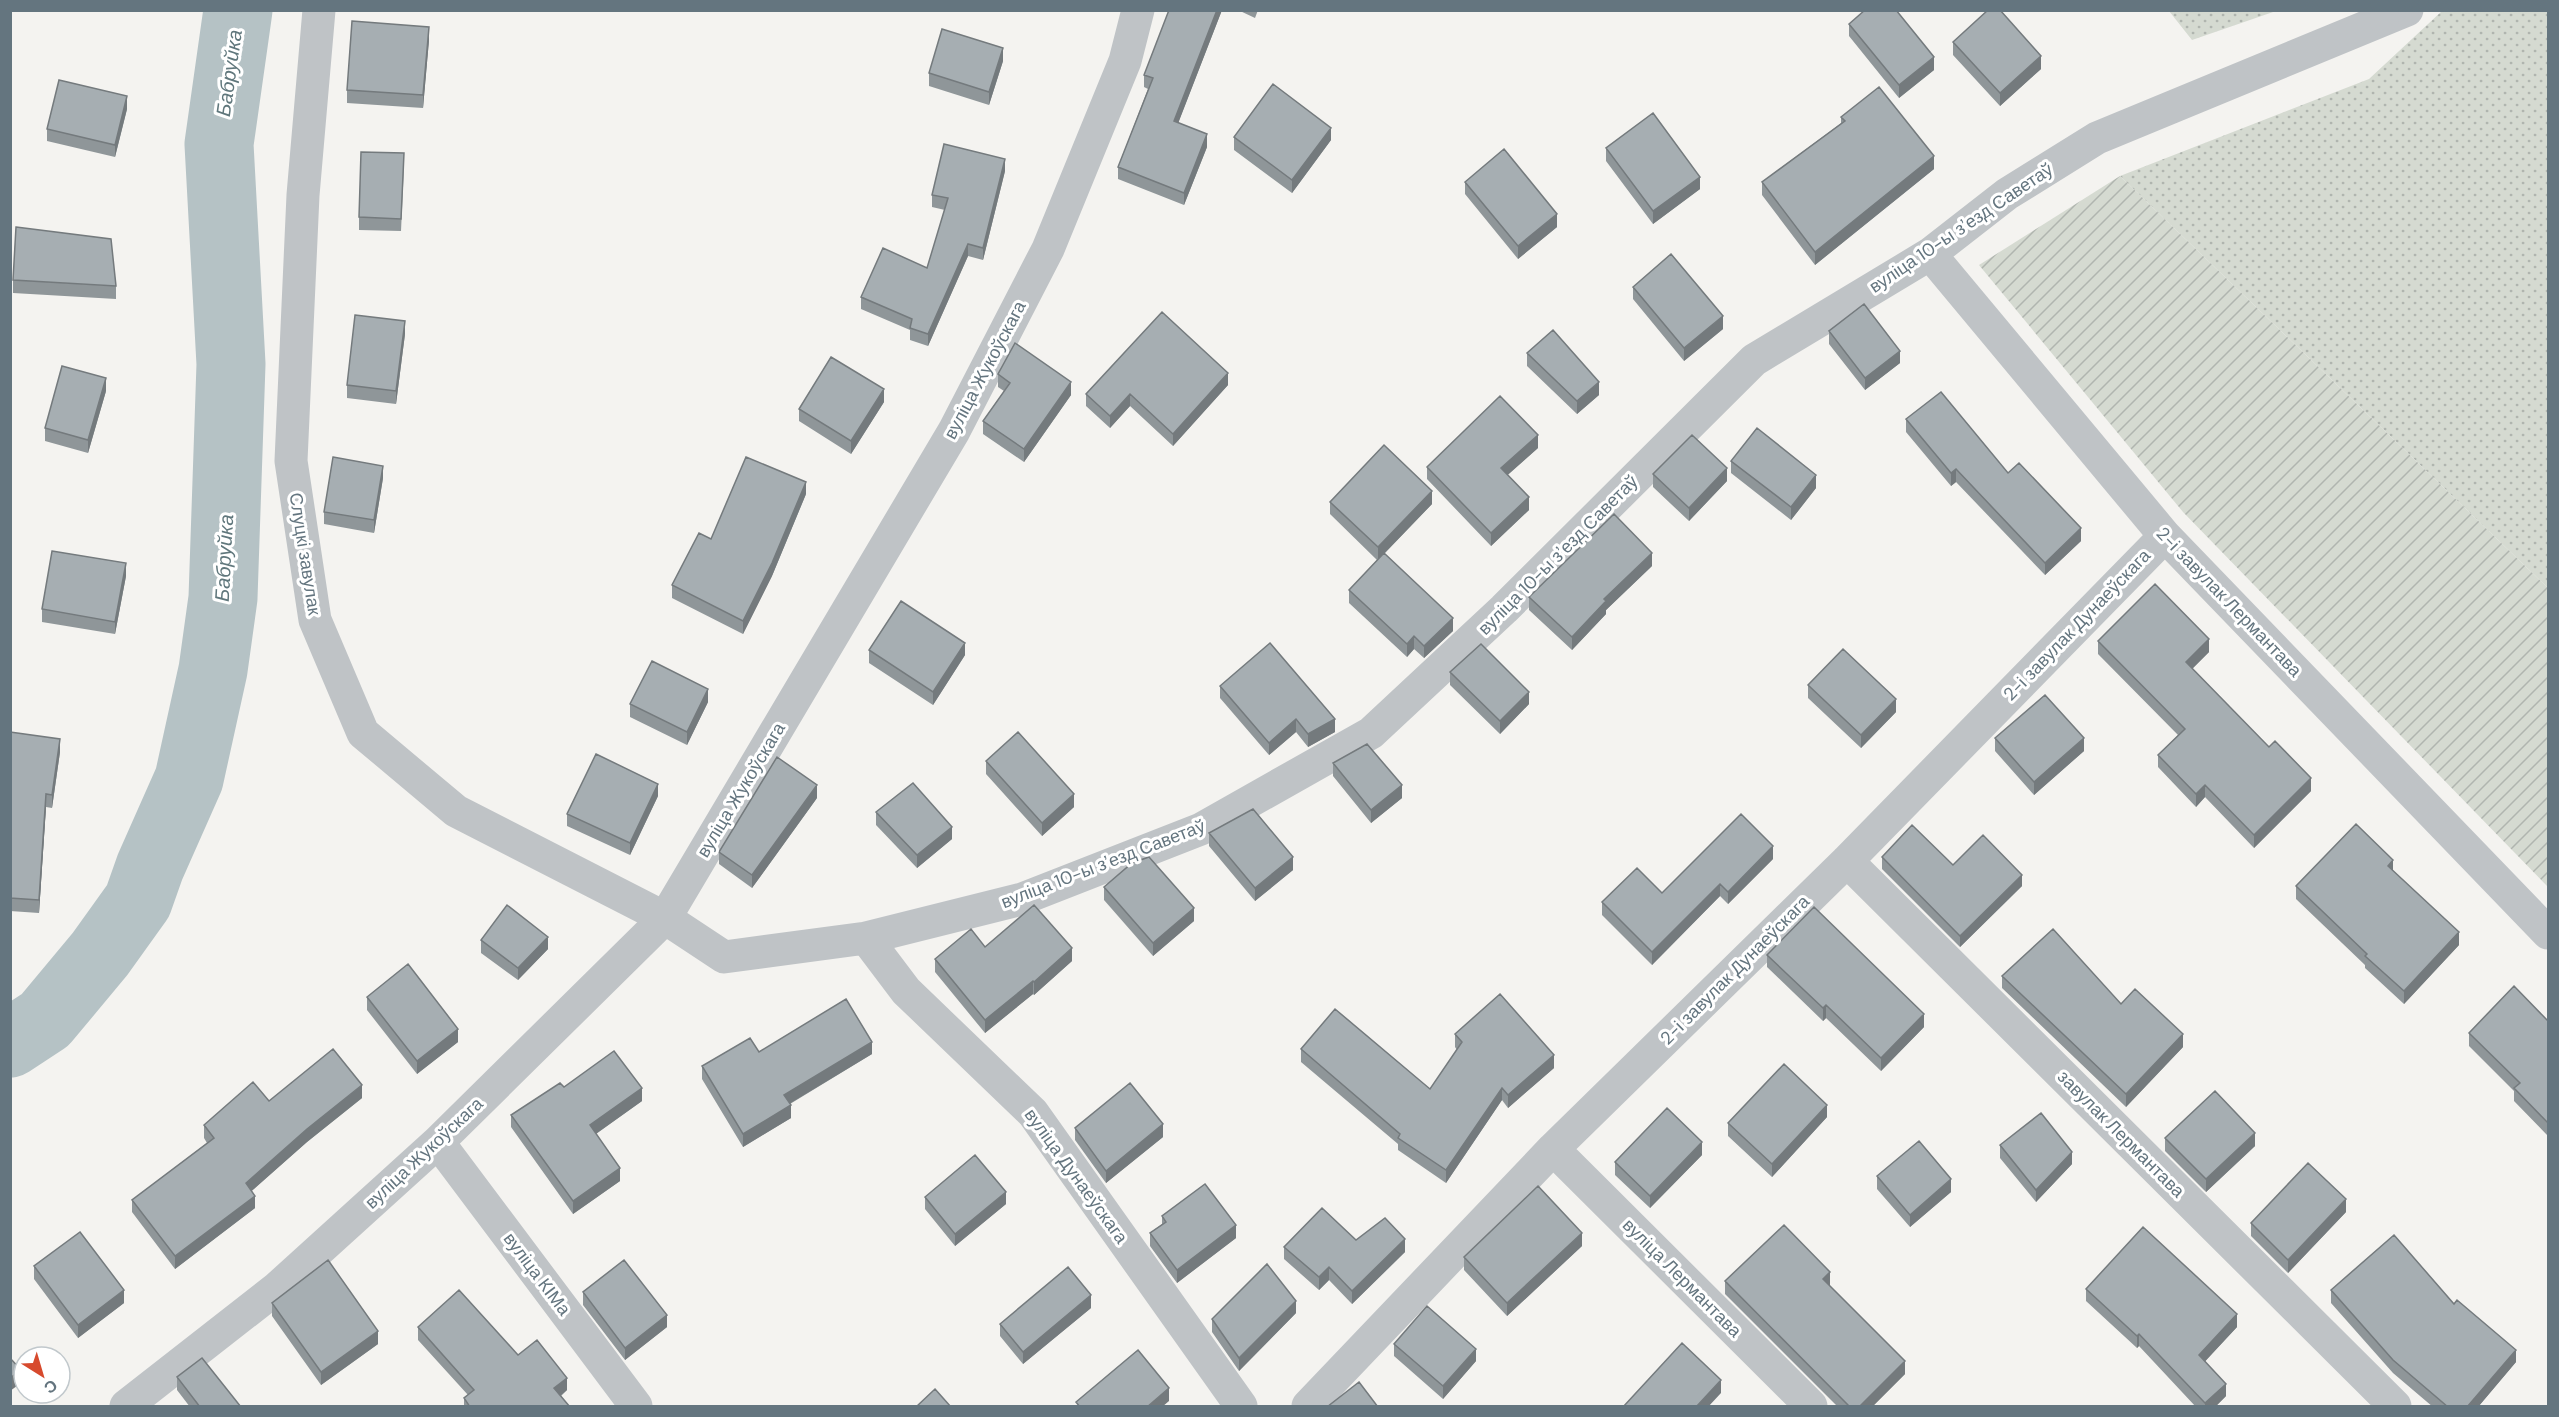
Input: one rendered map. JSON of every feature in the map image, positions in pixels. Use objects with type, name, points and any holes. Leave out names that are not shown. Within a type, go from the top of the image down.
[{"type":"street","name":"Слуцкі завулак","points":[[319,10],[303,195],[291,461],[315,620],[363,733],[456,811],[665,918]]},
{"type":"street","name":"вуліца Жукоўскага","points":[[126,1407],[277,1288],[438,1142],[665,918],[954,431],[1048,249],[1125,61],[1138,10]]},
{"type":"street","name":"вуліца 10-ы зʼезд Саветаў","points":[[665,918],[724,957],[866,938],[1022,899],[1201,829],[1371,733],[1504,609],[1754,360],[1930,254],[2007,194],[2097,138],[2407,10]]},
{"type":"street","name":"2-і завулак Лермантава","points":[[1930,254],[2164,536],[2548,933]]},
{"type":"street","name":"2-і завулак Дунаеўскага","points":[[1308,1407],[1553,1149],[1846,861],[2164,536]]},
{"type":"street","name":"завулак Лермантава","points":[[1846,861],[2395,1407]]},
{"type":"street","name":"вуліца Дунаеўскага","points":[[866,938],[906,991],[1033,1113],[1241,1407]]},
{"type":"street","name":"вуліца КІМа","points":[[438,1142],[636,1407]]},
{"type":"street","name":"вуліца Лермантава","points":[[1553,1149],[1811,1407]]},
{"type":"shaded area","points":[[2169,11],[2276,11],[2192,40]]},
{"type":"shaded area","points":[[2442,11],[2548,11],[2548,588],[2120,176],[2369,79]]},
{"type":"shaded area","points":[[2120,176],[2548,588],[2548,887],[2183,512],[1979,265]]},
{"type":"building","points":[[1169,10],[1217,10],[1174,121],[1207,134],[1184,193],[1118,167],[1153,78],[1144,75]]},
{"type":"building","points":[[1865,10],[1896,10],[1934,57],[1899,85],[1849,24]]},
{"type":"building","points":[[1988,10],[2000,10],[2041,56],[2000,93],[1953,42]]},
{"type":"building","points":[[352,21],[429,27],[423,95],[347,90]]},
{"type":"building","points":[[942,29],[1003,48],[989,92],[929,73]]},
{"type":"building","points":[[59,80],[127,96],[115,145],[47,129]]},
{"type":"building","points":[[1273,84],[1331,128],[1292,180],[1234,137]]},
{"type":"building","points":[[1879,87],[1934,156],[1815,252],[1762,182],[1845,121],[1841,117]]},
{"type":"building","points":[[1653,113],[1700,177],[1653,211],[1606,148]]},
{"type":"building","points":[[944,144],[1005,159],[983,248],[968,244],[928,334],[910,328],[912,319],[861,297],[883,248],[927,268],[948,198],[932,195]]},
{"type":"building","points":[[1504,149],[1557,214],[1518,246],[1465,182]]},
{"type":"building","points":[[361,152],[404,153],[401,219],[359,217]]},
{"type":"building","points":[[16,227],[111,239],[116,286],[13,280]]},
{"type":"building","points":[[1671,254],[1723,316],[1684,348],[1633,287]]},
{"type":"building","points":[[1864,304],[1900,351],[1865,378],[1829,331]]},
{"type":"building","points":[[1162,312],[1228,373],[1173,434],[1130,394],[1110,416],[1086,394]]},
{"type":"building","points":[[355,315],[405,321],[396,391],[347,385]]},
{"type":"building","points":[[1553,330],[1599,382],[1577,401],[1527,353]]},
{"type":"building","points":[[1015,343],[1071,382],[1024,449],[983,421],[1010,383],[998,374]]},
{"type":"building","points":[[831,357],[884,389],[851,441],[799,409]]},
{"type":"building","points":[[62,366],[106,378],[88,440],[45,428]]},
{"type":"building","points":[[1941,392],[2008,473],[2019,463],[2081,528],[2045,563],[1956,469],[1951,473],[1906,419]]},
{"type":"building","points":[[1500,396],[1538,435],[1501,468],[1529,497],[1491,533],[1427,467]]},
{"type":"building","points":[[1757,428],[1816,475],[1791,507],[1731,461]]},
{"type":"building","points":[[1692,435],[1727,468],[1689,508],[1653,474]]},
{"type":"building","points":[[1384,445],[1432,491],[1378,547],[1330,502]]},
{"type":"building","points":[[333,457],[383,466],[374,520],[324,512]]},
{"type":"building","points":[[746,457],[806,482],[772,563],[743,621],[672,585],[699,533],[711,539]]},
{"type":"building","points":[[1614,514],[1652,553],[1604,599],[1606,601],[1572,637],[1529,597]]},
{"type":"building","points":[[52,551],[126,563],[115,622],[42,609]]},
{"type":"building","points":[[1384,553],[1453,618],[1424,646],[1414,636],[1407,644],[1349,590]]},
{"type":"building","points":[[2155,584],[2209,639],[2186,662],[2269,747],[2275,741],[2311,778],[2254,835],[2205,785],[2196,794],[2158,755],[2185,729],[2098,641]]},
{"type":"building","points":[[901,601],[965,643],[933,692],[869,650]]},
{"type":"building","points":[[1270,643],[1335,719],[1308,734],[1296,719],[1269,743],[1220,686]]},
{"type":"building","points":[[1481,644],[1529,692],[1500,721],[1450,672]]},
{"type":"building","points":[[1843,649],[1896,699],[1861,735],[1808,685]]},
{"type":"building","points":[[652,661],[708,689],[687,732],[630,704]]},
{"type":"building","points":[[2045,695],[2084,738],[2034,782],[1995,738]]},
{"type":"building","points":[[10,732],[60,739],[52,795],[46,794],[39,900],[10,898]]},
{"type":"building","points":[[1018,732],[1074,794],[1042,823],[986,761]]},
{"type":"building","points":[[1367,744],[1402,785],[1371,810],[1333,763]]},
{"type":"building","points":[[596,754],[658,784],[630,843],[567,814]]},
{"type":"building","points":[[777,757],[817,785],[752,875],[719,852]]},
{"type":"building","points":[[913,783],[952,827],[917,855],[876,812]]},
{"type":"building","points":[[1253,809],[1293,857],[1255,888],[1209,833]]},
{"type":"building","points":[[1741,814],[1773,846],[1728,892],[1720,884],[1652,952],[1602,902],[1637,868],[1662,893]]},
{"type":"building","points":[[2356,824],[2393,860],[2388,866],[2459,932],[2404,991],[2365,956],[2367,954],[2296,886]]},
{"type":"building","points":[[1912,825],[1953,865],[1983,835],[2022,875],[1960,936],[1882,857]]},
{"type":"building","points":[[1149,857],[1194,908],[1153,943],[1104,887],[1132,863]]},
{"type":"building","points":[[507,905],[548,937],[518,968],[481,940]]},
{"type":"building","points":[[1034,905],[1072,948],[1034,982],[985,1020],[935,959],[971,929],[985,947]]},
{"type":"building","points":[[1814,907],[1924,1014],[1881,1058],[1826,1005],[1823,1008],[1767,955]]},
{"type":"building","points":[[2053,929],[2121,1004],[2135,989],[2183,1034],[2126,1094],[2002,976]]},
{"type":"building","points":[[408,964],[458,1029],[417,1061],[367,997]]},
{"type":"building","points":[[2514,986],[2548,1021],[2548,1123],[2514,1088],[2520,1083],[2469,1033]]},
{"type":"building","points":[[1500,994],[1554,1055],[1508,1095],[1502,1088],[1446,1170],[1398,1138],[1400,1134],[1301,1049],[1335,1009],[1430,1089],[1462,1042],[1455,1034]]},
{"type":"building","points":[[846,999],[872,1042],[784,1095],[791,1105],[743,1134],[702,1066],[750,1038],[759,1052]]},
{"type":"building","points":[[333,1049],[362,1085],[307,1129],[246,1183],[255,1196],[175,1256],[132,1200],[214,1138],[204,1125],[253,1082],[269,1101]]},
{"type":"building","points":[[614,1051],[642,1088],[590,1125],[620,1168],[573,1201],[511,1115],[560,1083],[564,1087]]},
{"type":"building","points":[[1784,1064],[1827,1105],[1772,1164],[1728,1123]]},
{"type":"building","points":[[1130,1083],[1163,1124],[1106,1171],[1075,1128]]},
{"type":"building","points":[[2215,1091],[2255,1133],[2206,1179],[2165,1138]]},
{"type":"building","points":[[1667,1108],[1702,1142],[1650,1196],[1615,1162]]},
{"type":"building","points":[[2041,1113],[2072,1152],[2036,1190],[2000,1145]]},
{"type":"building","points":[[1919,1141],[1951,1179],[1910,1215],[1877,1176]]},
{"type":"building","points":[[975,1155],[1006,1192],[955,1234],[925,1197]]},
{"type":"building","points":[[2308,1163],[2346,1199],[2288,1260],[2251,1223]]},
{"type":"building","points":[[1205,1184],[1236,1225],[1177,1270],[1150,1233],[1166,1222],[1162,1216]]},
{"type":"building","points":[[1538,1186],[1582,1233],[1507,1303],[1464,1257]]},
{"type":"building","points":[[1322,1208],[1356,1240],[1385,1218],[1405,1239],[1352,1291],[1329,1267],[1319,1277],[1284,1247]]},
{"type":"building","points":[[1784,1225],[1830,1272],[1823,1279],[1905,1361],[1859,1407],[1850,1407],[1725,1281]]},
{"type":"building","points":[[2143,1227],[2237,1314],[2199,1355],[2226,1384],[2205,1403],[2139,1334],[2137,1336],[2086,1289]]},
{"type":"building","points":[[80,1232],[124,1290],[78,1325],[34,1266]]},
{"type":"building","points":[[2394,1235],[2454,1304],[2457,1300],[2516,1350],[2467,1407],[2448,1407],[2393,1360],[2331,1290]]},
{"type":"building","points":[[328,1260],[378,1331],[321,1372],[272,1303]]},
{"type":"building","points":[[624,1260],[667,1315],[625,1348],[583,1292]]},
{"type":"building","points":[[1267,1264],[1296,1301],[1239,1358],[1212,1319]]},
{"type":"building","points":[[1068,1267],[1091,1295],[1023,1352],[1000,1324]]},
{"type":"building","points":[[459,1290],[518,1355],[537,1340],[567,1378],[554,1388],[570,1407],[470,1407],[464,1398],[474,1390],[418,1327]]},
{"type":"building","points":[[1427,1306],[1476,1349],[1443,1386],[1394,1344]]},
{"type":"building","points":[[1682,1343],[1721,1380],[1696,1407],[1623,1407]]},
{"type":"building","points":[[1138,1350],[1169,1388],[1147,1407],[1080,1407],[1076,1402]]},
{"type":"building","points":[[10,1358],[12,1377],[10,1378]]},
{"type":"building","points":[[202,1358],[241,1407],[200,1407],[177,1377]]},
{"type":"building","points":[[1359,1382],[1378,1407],[1327,1407]]},
{"type":"building","points":[[935,1389],[951,1407],[916,1407]]},
{"type":"waterway","name":"Бабруйка","points":[[10,1043],[45,1020],[100,954],[138,901],[150,867],[189,779],[213,670],[223,598],[231,364],[219,144],[238,10]]}]
